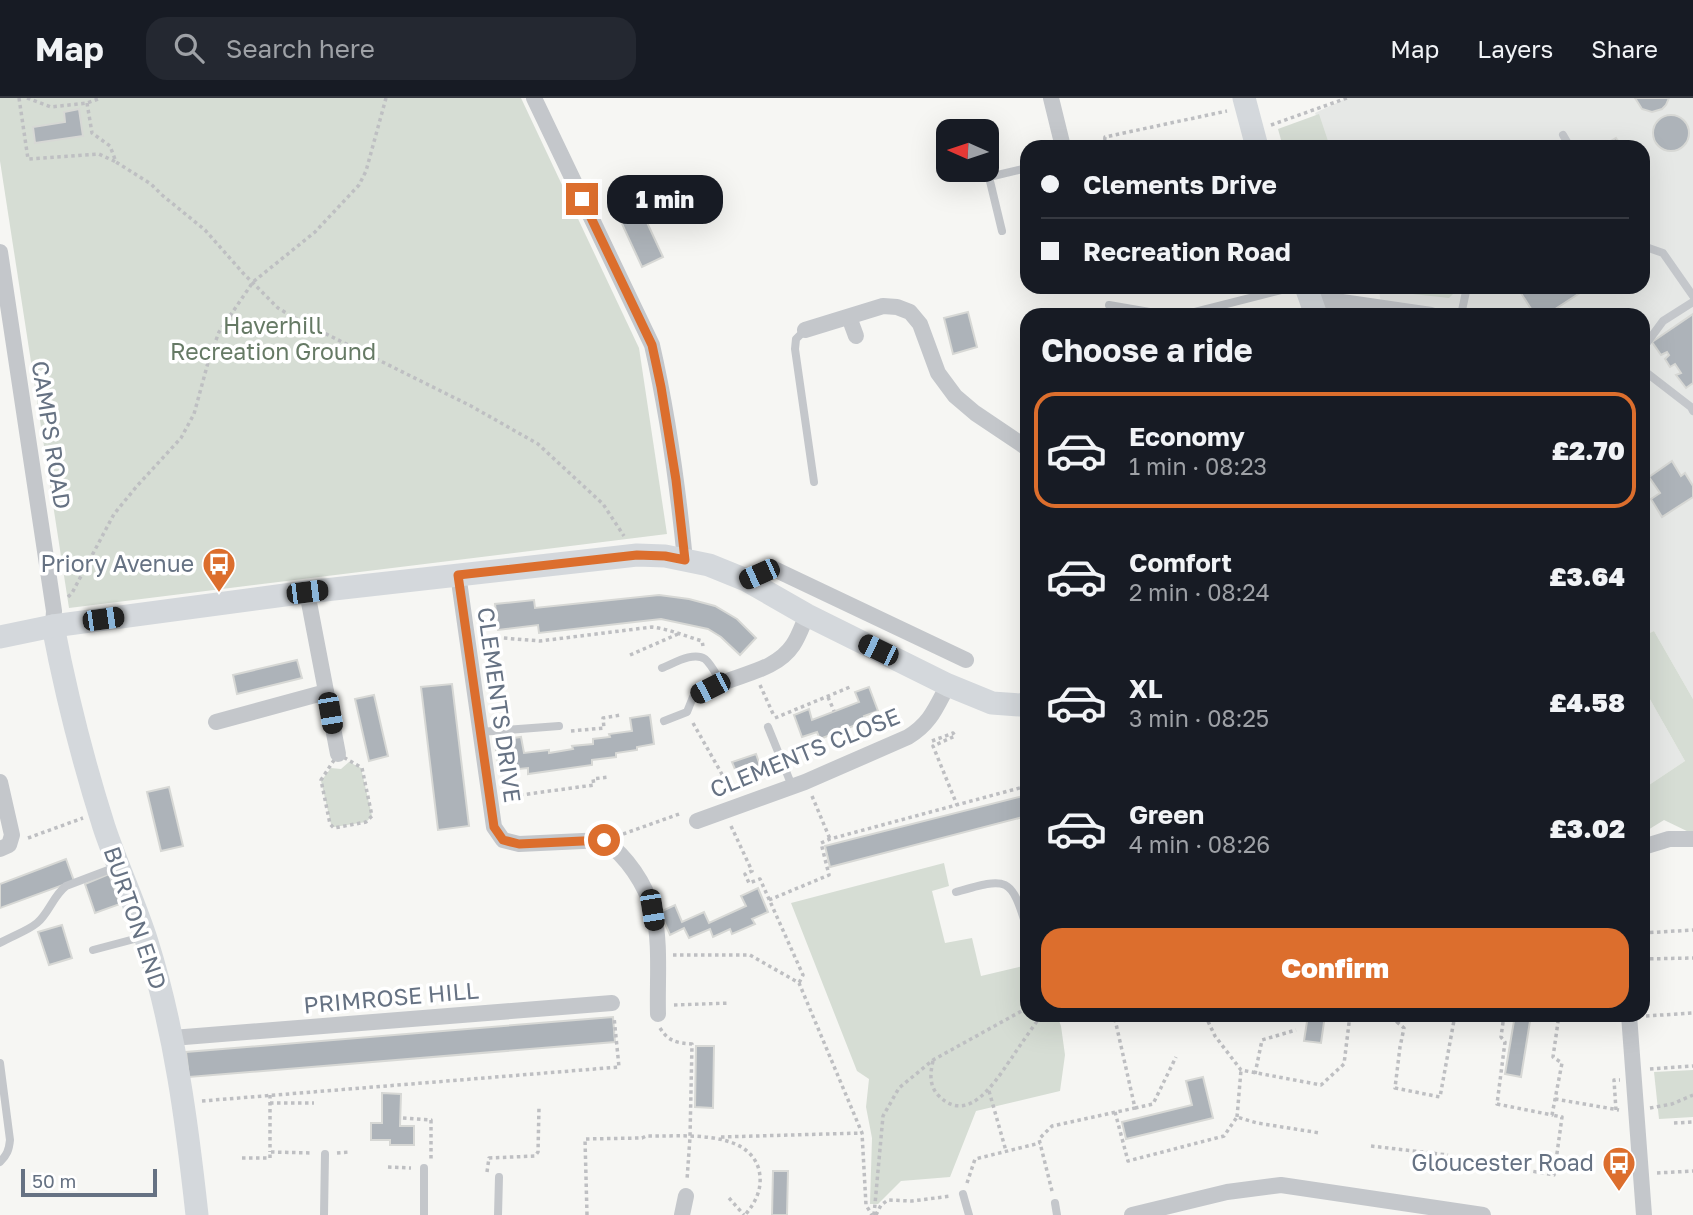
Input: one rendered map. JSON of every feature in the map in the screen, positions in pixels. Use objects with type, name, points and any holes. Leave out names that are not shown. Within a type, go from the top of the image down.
[{"type":"street","points":[[534,98],[652,345],[674,464],[685,560]]},
{"type":"street","points":[[1051,98],[1061,140]]},
{"type":"street","points":[[1245,103],[1255,139]]},
{"type":"street","name":"CAMPS ROAD","points":[[0,252],[6,332],[53,618]]},
{"type":"street","points":[[1311,301],[1383,308]]},
{"type":"street","points":[[805,330],[883,306],[910,312],[920,324],[938,373],[955,396],[975,414],[1020,443]]},
{"type":"street","points":[[849,317],[856,336]]},
{"type":"street","points":[[0,637],[53,618],[637,555],[665,556],[709,565],[746,580],[807,615],[992,704],[1020,705]]},
{"type":"street","points":[[746,580],[772,568],[966,660]]},
{"type":"street","name":"CLEMENTS DRIVE","points":[[458,575],[494,827],[503,840],[519,844],[604,840],[618,851],[634,872],[652,910],[656,934],[658,1010]]},
{"type":"street","points":[[307,592],[338,754]]},
{"type":"street","points":[[716,685],[755,672],[780,659],[793,646],[807,615]]},
{"type":"street","name":"BURTON END","points":[[53,618],[63,677],[87,771],[145,936],[172,1038],[191,1155],[197,1215]]},
{"type":"street","name":"CLEMENTS CLOSE","points":[[696,821],[792,786],[898,742],[921,729],[929,720],[948,685]]},
{"type":"street","points":[[216,722],[326,692]]},
{"type":"street","points":[[0,782],[12,835],[5,847]]},
{"type":"street","points":[[1650,845],[1670,839],[1693,839]]},
{"type":"street","name":"PRIMROSE HILL","points":[[172,1038],[612,1003]]},
{"type":"street","points":[[1629,1022],[1643,1215]]},
{"type":"street","points":[[1132,1215],[1227,1192],[1281,1185],[1483,1215]]},
{"type":"street","points":[[682,1215],[686,1196]]},
{"type":"lane","points":[[1563,135],[1566,140]]},
{"type":"lane","points":[[1002,231],[989,177],[1020,170]]},
{"type":"lane","points":[[1650,249],[1662,253],[1693,296]]},
{"type":"lane","points":[[1210,308],[1266,294]]},
{"type":"lane","points":[[1650,339],[1663,321],[1693,302]]},
{"type":"lane","points":[[1109,305],[1126,308]]},
{"type":"lane","points":[[805,330],[796,340],[795,349],[814,482]]},
{"type":"lane","points":[[1650,375],[1691,406]]},
{"type":"lane","points":[[662,668],[689,657],[706,659],[716,685],[693,697],[687,712],[664,721]]},
{"type":"lane","points":[[480,732],[559,726]]},
{"type":"lane","points":[[768,727],[792,786]]},
{"type":"lane","points":[[0,943],[37,923],[59,891],[66,886],[119,866]]},
{"type":"lane","points":[[956,892],[986,883],[1000,882],[1010,888],[1020,907]]},
{"type":"lane","points":[[93,950],[145,936]]},
{"type":"lane","points":[[0,1063],[9,1140],[9,1150],[0,1161]]},
{"type":"lane","points":[[324,1215],[325,1154]]},
{"type":"lane","points":[[424,1168],[424,1215]]},
{"type":"lane","points":[[498,1215],[499,1177]]},
{"type":"lane","points":[[964,1194],[969,1215]]},
{"type":"lane","points":[[1055,1203],[1057,1215]]},
{"type":"path","points":[[19,98],[28,159],[99,154],[151,184],[205,230],[278,308],[471,406],[538,444],[603,505],[637,555]]},
{"type":"path","points":[[27,98],[51,107],[87,103],[101,98]]},
{"type":"path","points":[[53,618],[72,593],[114,514],[181,438],[194,414],[219,332],[253,282],[315,232],[359,185],[366,172],[386,98]]},
{"type":"path","points":[[1255,139],[1346,98]]},
{"type":"path","points":[[87,103],[92,133],[110,146],[116,162]]},
{"type":"path","points":[[1105,140],[1105,137],[1245,103]]},
{"type":"path","points":[[467,643],[503,638],[540,641],[652,627],[667,628],[702,641],[706,659]]},
{"type":"path","points":[[630,655],[678,634]]},
{"type":"path","points":[[767,702],[775,718],[850,687]]},
{"type":"path","points":[[828,697],[834,711]]},
{"type":"path","points":[[687,712],[732,808],[752,872],[745,874],[749,883],[760,879],[803,975],[799,983]]},
{"type":"path","points":[[559,726],[560,733],[604,728],[603,718],[621,715]]},
{"type":"path","points":[[931,742],[953,733],[955,736],[933,746],[957,805]]},
{"type":"path","points":[[338,754],[362,768],[372,816],[366,822],[334,828],[330,824],[321,780],[338,754]]},
{"type":"path","points":[[490,799],[594,785],[593,779],[608,777]]},
{"type":"path","points":[[769,900],[829,875],[821,843],[1020,788]]},
{"type":"path","points":[[818,809],[830,839]]},
{"type":"path","points":[[5,847],[100,812]]},
{"type":"path","points":[[636,830],[685,812],[696,821]]},
{"type":"path","points":[[1650,933],[1693,930]]},
{"type":"path","points":[[656,956],[750,955],[799,983],[862,1133],[866,1205],[874,1215]]},
{"type":"path","points":[[1650,959],[1693,958]]},
{"type":"path","points":[[182,1102],[619,1067],[612,1003]]},
{"type":"path","points":[[686,1196],[692,1044],[677,1044],[666,1036],[659,1025],[658,1010],[730,1003]]},
{"type":"path","points":[[874,1215],[883,1116],[899,1088],[933,1060],[1020,1012]]},
{"type":"path","points":[[1650,1015],[1693,1013]]},
{"type":"path","points":[[933,1060],[931,1082],[941,1098],[948,1103],[959,1105],[973,1103],[989,1091],[1036,1022]]},
{"type":"path","points":[[1116,1022],[1135,1108]]},
{"type":"path","points":[[1208,1022],[1215,1036],[1241,1070],[1321,1086],[1344,1064],[1349,1022]]},
{"type":"path","points":[[1397,1022],[1404,1028],[1395,1088],[1440,1097],[1454,1022]]},
{"type":"path","points":[[1485,1163],[1554,1175],[1562,1117],[1497,1104],[1505,1042],[1501,1037],[1503,1022]]},
{"type":"path","points":[[1552,1115],[1562,1063],[1553,1057],[1558,1022]]},
{"type":"path","points":[[1255,1074],[1262,1040],[1296,1030]]},
{"type":"path","points":[[1055,1203],[1039,1139],[1052,1126],[1153,1104],[1176,1057]]},
{"type":"path","points":[[1632,1070],[1693,1066]]},
{"type":"path","points":[[1115,1112],[1128,1161],[1224,1136],[1237,1117],[1241,1070]]},
{"type":"path","points":[[1555,1099],[1618,1110],[1614,1084]]},
{"type":"path","points":[[989,1091],[1006,1151]]},
{"type":"path","points":[[242,1158],[271,1157],[270,1095]]},
{"type":"path","points":[[1648,1108],[1672,1104],[1693,1095]]},
{"type":"path","points":[[270,1103],[314,1103]]},
{"type":"path","points":[[487,1175],[489,1158],[535,1156],[538,1152],[539,1107]]},
{"type":"path","points":[[1237,1117],[1257,1123],[1320,1133]]},
{"type":"path","points":[[388,1167],[431,1168],[431,1120],[403,1118]]},
{"type":"path","points":[[1674,1123],[1693,1122]]},
{"type":"path","points":[[587,1215],[585,1139],[862,1133]]},
{"type":"path","points":[[719,1138],[743,1147],[758,1166],[760,1191],[744,1215],[729,1198]]},
{"type":"path","points":[[874,1215],[888,1200],[912,1201],[964,1194],[975,1159],[1040,1143]]},
{"type":"path","points":[[1371,1146],[1448,1156]]},
{"type":"path","points":[[270,1152],[349,1152]]},
{"type":"path","points":[[1641,1175],[1693,1171]]},
{"type":"shaded area","points":[[1347,98],[1693,98],[1693,699],[1654,631],[1650,633],[1650,308],[1382,308],[1380,294],[1650,294],[1650,140],[1325,140],[1315,113]]},
{"type":"shaded area","points":[[1650,699],[1685,761],[1650,784]]},
{"type":"green space","name":"Haverhill Recreation Ground","points":[[0,98],[521,98],[639,348],[667,534],[69,608],[0,161]]},
{"type":"green space","points":[[1319,114],[1328,140],[1281,140],[1278,129]]},
{"type":"green space","points":[[1413,294],[1453,294],[1449,298]]},
{"type":"green space","points":[[1654,631],[1693,699],[1693,834],[1664,820],[1650,829],[1650,784],[1685,761],[1650,699],[1650,633]]},
{"type":"green space","points":[[349,762],[361,768],[372,816],[366,822],[334,827],[321,781],[331,768],[341,769]]},
{"type":"green space","points":[[944,863],[949,886],[932,891],[945,943],[972,938],[981,976],[1020,967],[1020,1022],[1060,1022],[1061,1026],[1065,1055],[1060,1091],[976,1111],[950,1177],[901,1181],[878,1204],[870,1204],[872,1138],[866,1107],[869,1079],[857,1071],[791,903]]},
{"type":"green space","points":[[1693,1070],[1693,1117],[1659,1119],[1654,1072]]},
{"type":"building","points":[[1635,98],[1669,98],[1662,109],[1652,112],[1642,109]]},
{"type":"building","points":[[79,109],[83,136],[35,143],[33,127],[65,122],[64,112]]},
{"type":"building","points":[[1671,115],[1684,120],[1689,133],[1684,146],[1671,151],[1658,146],[1653,133],[1658,120]]},
{"type":"building","points":[[638,203],[663,257],[642,267],[617,213]]},
{"type":"building","points":[[1522,294],[1578,294],[1557,308],[1530,308]]},
{"type":"building","points":[[968,312],[977,347],[953,354],[944,318]]},
{"type":"building","points":[[1693,314],[1693,383],[1686,388],[1676,375],[1681,373],[1675,364],[1670,367],[1665,359],[1669,355],[1667,352],[1661,355],[1652,342]]},
{"type":"building","points":[[1672,461],[1681,476],[1685,473],[1693,486],[1693,497],[1662,517],[1651,499],[1660,493],[1650,476]]},
{"type":"building","points":[[659,595],[715,606],[737,619],[756,638],[740,655],[708,629],[661,619],[539,633],[538,625],[498,630],[495,604],[534,600],[535,608]]},
{"type":"building","points":[[297,660],[302,678],[237,694],[233,675]]},
{"type":"building","points":[[452,684],[469,826],[438,830],[421,687]]},
{"type":"building","points":[[869,687],[878,711],[864,716],[866,721],[820,739],[817,732],[802,737],[794,715],[809,709],[812,720],[859,702],[855,692]]},
{"type":"building","points":[[374,695],[388,756],[369,761],[355,699]]},
{"type":"building","points":[[650,715],[654,744],[616,753],[616,757],[592,760],[592,765],[528,774],[528,768],[499,771],[496,750],[508,748],[507,739],[521,737],[524,753],[573,749],[572,746],[593,744],[593,739],[610,737],[609,734],[632,731],[630,718]]},
{"type":"building","points":[[756,754],[762,771],[739,779],[732,762]]},
{"type":"building","points":[[169,787],[183,846],[161,851],[147,792]]},
{"type":"building","points":[[1020,797],[1020,818],[830,867],[825,846]]},
{"type":"building","points":[[66,859],[74,881],[0,908],[0,884]]},
{"type":"building","points":[[109,874],[120,904],[95,913],[85,884]]},
{"type":"building","points":[[758,888],[768,912],[752,919],[755,924],[732,934],[730,929],[713,937],[710,929],[689,938],[684,928],[670,935],[660,912],[675,905],[682,922],[704,912],[709,923],[746,906],[741,896]]},
{"type":"building","points":[[62,925],[72,958],[49,965],[38,932]]},
{"type":"building","points":[[613,1017],[615,1042],[189,1077],[186,1052]]},
{"type":"building","points":[[1307,1022],[1324,1022],[1321,1043],[1304,1041]]},
{"type":"building","points":[[1514,1022],[1530,1022],[1521,1077],[1505,1074]]},
{"type":"building","points":[[696,1046],[714,1046],[713,1108],[695,1107]]},
{"type":"building","points":[[1203,1077],[1213,1118],[1126,1139],[1122,1122],[1192,1105],[1186,1081]]},
{"type":"building","points":[[382,1093],[401,1094],[400,1126],[414,1126],[414,1145],[390,1145],[390,1140],[371,1140],[371,1123],[382,1123]]},
{"type":"building","points":[[773,1171],[788,1171],[787,1215],[772,1215]]},
{"type":"place","name":"Priory Avenue","points":[[219,594]]},
{"type":"place","name":"Gloucester Road","points":[[1619,1193]]},
{"type":"route","points":[[582,199],[652,345],[680,503],[685,560],[637,555],[458,575],[494,827],[503,840],[519,844],[604,840]]}]
